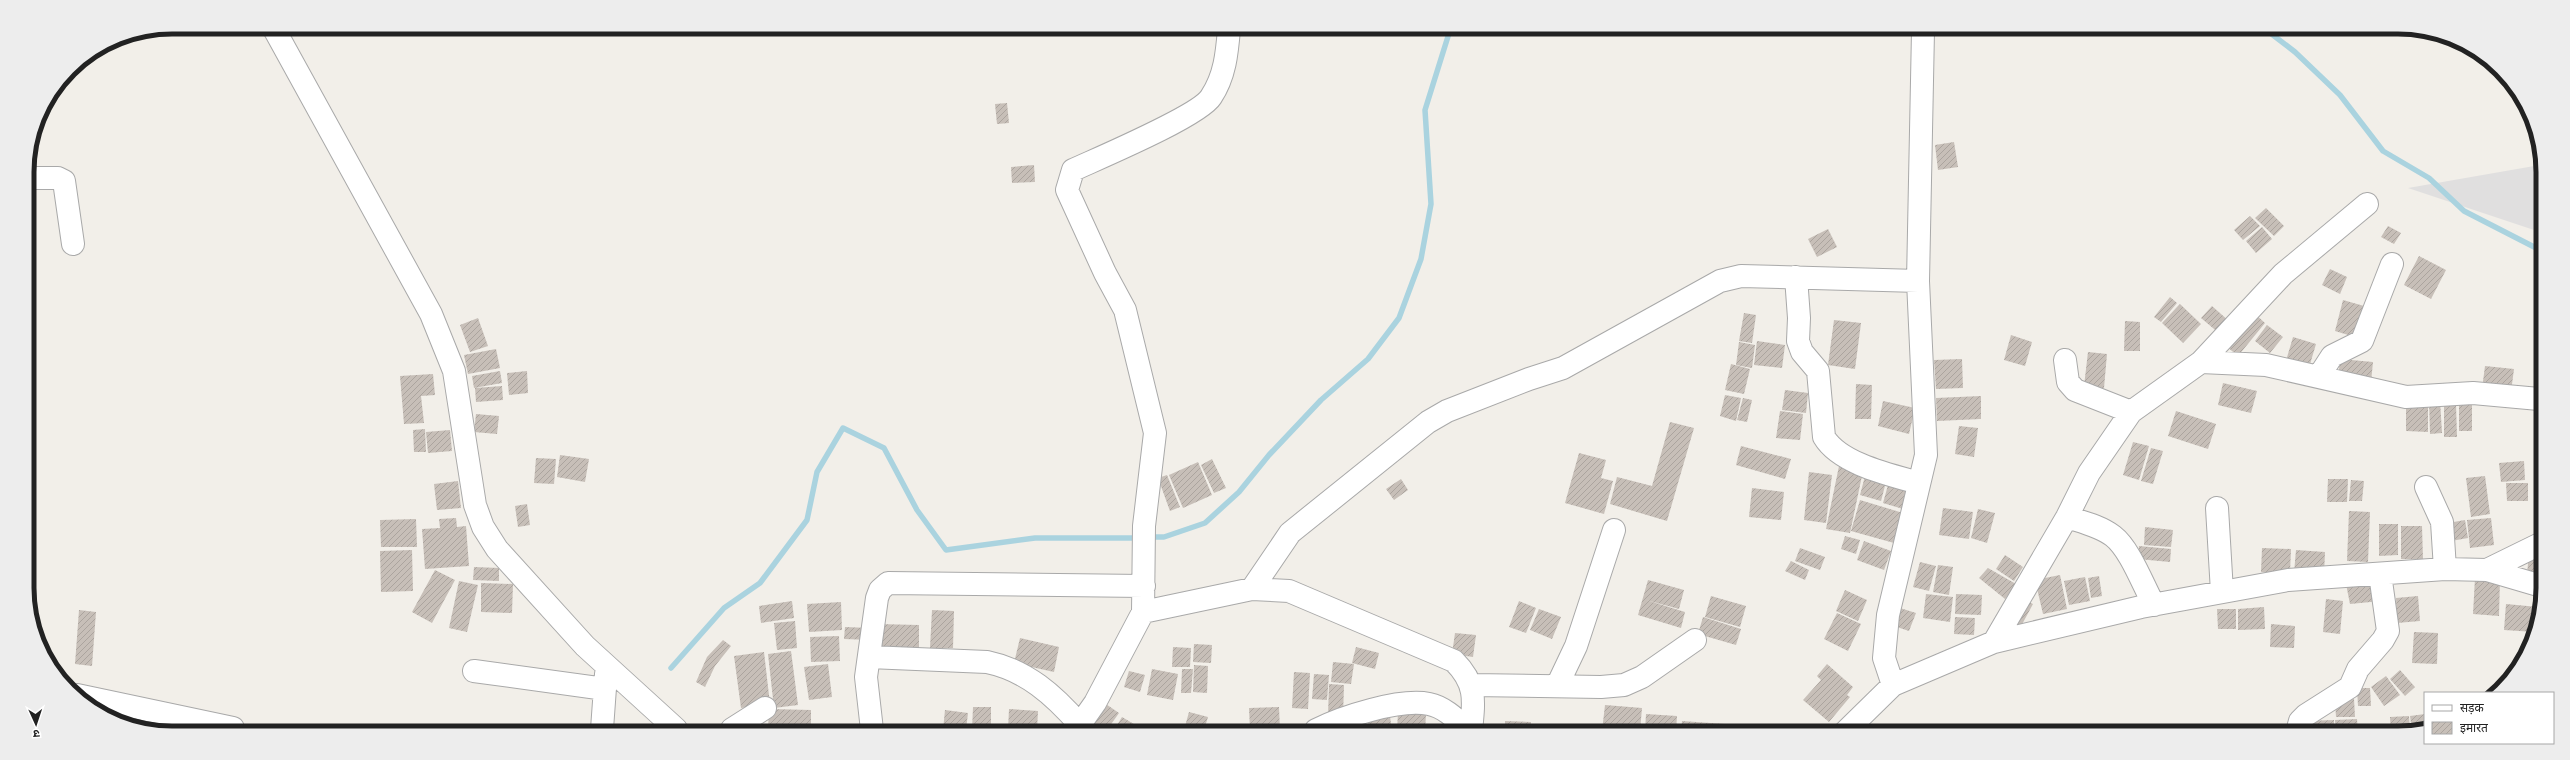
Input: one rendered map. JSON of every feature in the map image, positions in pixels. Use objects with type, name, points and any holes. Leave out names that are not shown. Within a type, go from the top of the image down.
[{"type":"street","points":[[276,34],[431,314],[454,371],[475,505],[483,527],[497,549],[585,646],[672,726]]},
{"type":"street","points":[[1079,726],[1095,703],[1143,612],[1144,526],[1155,433],[1126,310],[1105,273],[1067,190],[1068,180],[1073,170],[1185,117],[1210,98],[1225,66],[1228,34]]},
{"type":"street","points":[[1893,685],[1884,658],[1888,614],[1926,455],[1918,281],[1923,34]]},
{"type":"street","points":[[34,178],[58,178],[64,181],[73,244]]},
{"type":"street","points":[[1994,642],[2067,517],[2089,473],[2131,412],[2201,362],[2283,274],[2367,204]]},
{"type":"street","points":[[2319,376],[2332,356],[2354,346],[2364,337],[2392,264]]},
{"type":"street","points":[[1252,589],[1290,533],[1409,437],[1441,415],[1529,379],[1563,368],[1720,281],[1741,276],[1918,281]]},
{"type":"street","points":[[1796,277],[1799,318],[1798,341],[1802,352],[1818,371],[1824,437],[1841,454],[1861,464],[1919,483]]},
{"type":"street","points":[[2065,360],[2068,382],[2075,390],[2131,412]]},
{"type":"street","points":[[2201,362],[2257,364],[2319,376],[2406,397],[2473,393],[2536,398]]},
{"type":"street","points":[[2426,487],[2442,522],[2445,569]]},
{"type":"street","points":[[2217,508],[2222,592]]},
{"type":"street","points":[[2067,517],[2104,530],[2113,536],[2122,546],[2154,604]]},
{"type":"street","points":[[1557,686],[1576,646],[1614,530]]},
{"type":"street","points":[[2487,570],[2536,545]]},
{"type":"street","points":[[1850,726],[1893,685],[1994,642],[2154,604],[2288,580],[2445,569],[2487,570],[2536,584]]},
{"type":"street","points":[[2299,726],[2300,721],[2306,714],[2350,687],[2358,669],[2383,640],[2388,631],[2380,574]]},
{"type":"street","points":[[871,726],[866,696],[869,657],[877,598],[880,590],[888,584],[1144,578]]},
{"type":"street","points":[[1143,612],[1252,589],[1289,591],[1454,661],[1466,673],[1471,685],[1474,698],[1471,726]]},
{"type":"street","points":[[1471,685],[1601,688],[1624,685],[1642,677],[1695,640]]},
{"type":"street","points":[[869,657],[987,662],[1004,665],[1029,678],[1062,705],[1077,726]]},
{"type":"street","points":[[602,726],[606,666]]},
{"type":"street","points":[[474,671],[605,689]]},
{"type":"street","points":[[89,697],[224,726]]},
{"type":"street","points":[[1325,726],[1338,720],[1406,703],[1430,704],[1449,713],[1464,726]]},
{"type":"street","points":[[737,726],[765,708]]},
{"type":"shaded area","points":[[2536,166],[2536,231],[2408,188]]},
{"type":"building","points":[[1007,103],[1009,123],[997,124],[995,104]]},
{"type":"building","points":[[1954,142],[1958,167],[1938,170],[1935,145]]},
{"type":"building","points":[[1034,165],[1035,182],[1012,183],[1011,167]]},
{"type":"building","points":[[2266,208],[2284,226],[2274,236],[2255,218]]},
{"type":"building","points":[[2250,216],[2260,226],[2243,240],[2234,230]]},
{"type":"building","points":[[2388,226],[2401,233],[2394,244],[2381,237]]},
{"type":"building","points":[[2262,227],[2272,239],[2256,253],[2246,241]]},
{"type":"building","points":[[1828,229],[1837,247],[1817,257],[1808,239]]},
{"type":"building","points":[[2419,256],[2446,270],[2431,299],[2404,285]]},
{"type":"building","points":[[2330,269],[2347,277],[2340,294],[2322,285]]},
{"type":"building","points":[[2170,297],[2177,303],[2161,322],[2154,317]]},
{"type":"building","points":[[2343,300],[2364,306],[2355,337],[2335,331]]},
{"type":"building","points":[[2180,304],[2201,324],[2183,343],[2162,323]]},
{"type":"building","points":[[2212,306],[2230,322],[2220,334],[2201,318]]},
{"type":"building","points":[[1744,313],[1756,315],[1752,343],[1739,341]]},
{"type":"building","points":[[2254,313],[2265,323],[2238,356],[2226,346]]},
{"type":"building","points":[[478,318],[488,346],[470,352],[460,325]]},
{"type":"building","points":[[1834,320],[1861,323],[1855,369],[1828,365]]},
{"type":"building","points":[[2125,321],[2140,322],[2140,351],[2124,351]]},
{"type":"building","points":[[2267,325],[2283,337],[2270,353],[2255,341]]},
{"type":"building","points":[[2011,335],[2032,342],[2025,366],[2004,360]]},
{"type":"building","points":[[2293,337],[2316,344],[2308,371],[2285,364]]},
{"type":"building","points":[[1757,341],[1785,345],[1782,368],[1754,365]]},
{"type":"building","points":[[1739,342],[1755,345],[1752,368],[1736,365]]},
{"type":"building","points":[[496,349],[500,368],[468,374],[464,355]]},
{"type":"building","points":[[2088,352],[2107,354],[2104,388],[2084,386]]},
{"type":"building","points":[[1962,359],[1963,388],[1936,389],[1934,360]]},
{"type":"building","points":[[2340,359],[2373,362],[2371,382],[2338,380]]},
{"type":"building","points":[[1731,364],[1750,369],[1744,394],[1725,390]]},
{"type":"building","points":[[2485,366],[2514,369],[2511,392],[2482,389]]},
{"type":"building","points":[[500,371],[502,383],[474,388],[472,376]]},
{"type":"building","points":[[527,371],[528,393],[509,395],[507,373]]},
{"type":"building","points":[[433,374],[435,395],[421,396],[424,423],[404,424],[400,376]]},
{"type":"building","points":[[2223,383],[2257,391],[2251,413],[2218,405]]},
{"type":"building","points":[[1856,384],[1872,385],[1871,419],[1855,419]]},
{"type":"building","points":[[502,386],[503,400],[476,402],[475,388]]},
{"type":"building","points":[[1785,390],[1808,393],[1806,413],[1782,410]]},
{"type":"building","points":[[1725,395],[1741,398],[1736,421],[1720,416]]},
{"type":"building","points":[[1981,396],[1981,419],[1937,421],[1936,398]]},
{"type":"building","points":[[1743,398],[1752,400],[1747,422],[1737,420]]},
{"type":"building","points":[[2429,400],[2440,400],[2442,433],[2430,434]]},
{"type":"building","points":[[1883,401],[1915,408],[1909,434],[1878,426]]},
{"type":"building","points":[[2406,401],[2428,401],[2428,432],[2406,431]]},
{"type":"building","points":[[2459,403],[2472,403],[2472,431],[2459,431]]},
{"type":"building","points":[[2444,404],[2456,404],[2457,437],[2444,437]]},
{"type":"building","points":[[1780,411],[1803,414],[1800,440],[1776,438]]},
{"type":"building","points":[[2176,411],[2216,424],[2208,449],[2168,436]]},
{"type":"building","points":[[476,414],[499,416],[497,434],[474,432]]},
{"type":"building","points":[[1670,422],[1694,428],[1667,521],[1610,504],[1617,477],[1652,486]]},
{"type":"building","points":[[1959,426],[1978,428],[1974,457],[1955,454]]},
{"type":"building","points":[[425,429],[426,452],[414,452],[413,430]]},
{"type":"building","points":[[450,430],[452,451],[428,453],[426,432]]},
{"type":"building","points":[[2133,442],[2149,446],[2139,480],[2123,475]]},
{"type":"building","points":[[1741,446],[1791,459],[1785,479],[1736,465]]},
{"type":"building","points":[[2151,448],[2163,451],[2153,484],[2141,481]]},
{"type":"building","points":[[1579,453],[1606,460],[1601,478],[1613,481],[1604,514],[1565,503]]},
{"type":"building","points":[[560,455],[589,459],[585,482],[557,477]]},
{"type":"building","points":[[536,458],[556,459],[554,484],[534,483]]},
{"type":"building","points":[[1212,459],[1226,488],[1214,493],[1201,465]]},
{"type":"building","points":[[2524,461],[2525,480],[2501,482],[2499,463]]},
{"type":"building","points":[[1198,462],[1212,495],[1183,508],[1169,475]]},
{"type":"building","points":[[1839,466],[1863,471],[1850,533],[1826,529]]},
{"type":"building","points":[[1809,472],[1832,475],[1826,523],[1804,520]]},
{"type":"building","points":[[1167,475],[1180,507],[1170,511],[1158,478]]},
{"type":"building","points":[[1865,476],[1886,482],[1881,501],[1860,495]]},
{"type":"building","points":[[2485,476],[2490,514],[2471,517],[2466,478]]},
{"type":"building","points":[[1401,479],[1408,490],[1394,500],[1386,489]]},
{"type":"building","points":[[2328,479],[2348,479],[2347,502],[2327,502]]},
{"type":"building","points":[[2351,480],[2364,481],[2362,501],[2349,501]]},
{"type":"building","points":[[458,481],[461,508],[437,510],[434,484]]},
{"type":"building","points":[[2506,483],[2528,483],[2528,501],[2507,501]]},
{"type":"building","points":[[1888,485],[1908,491],[1903,509],[1883,503]]},
{"type":"building","points":[[1752,488],[1784,492],[1781,520],[1749,517]]},
{"type":"building","points":[[1860,500],[1903,513],[1894,543],[1851,531]]},
{"type":"building","points":[[527,504],[530,525],[518,527],[515,506]]},
{"type":"building","points":[[1943,508],[1973,512],[1969,539],[1939,535]]},
{"type":"building","points":[[1978,509],[1995,513],[1987,543],[1971,538]]},
{"type":"building","points":[[2349,511],[2370,512],[2368,562],[2347,561]]},
{"type":"building","points":[[456,518],[457,527],[466,526],[469,566],[425,569],[422,529],[440,528],[439,519]]},
{"type":"building","points":[[2491,518],[2494,545],[2470,548],[2467,520]]},
{"type":"building","points":[[416,519],[417,547],[381,547],[380,520]]},
{"type":"building","points":[[2465,520],[2468,538],[2451,541],[2448,523]]},
{"type":"building","points":[[2379,524],[2398,524],[2398,555],[2379,556]]},
{"type":"building","points":[[2401,526],[2422,526],[2423,559],[2401,559]]},
{"type":"building","points":[[2145,527],[2173,530],[2171,547],[2144,545]]},
{"type":"building","points":[[1845,536],[1860,540],[1856,554],[1841,549]]},
{"type":"building","points":[[1864,541],[1891,551],[1884,570],[1857,560]]},
{"type":"building","points":[[2139,546],[2171,549],[2170,562],[2138,559]]},
{"type":"building","points":[[1800,548],[1825,557],[1820,570],[1795,561]]},
{"type":"building","points":[[2262,548],[2291,549],[2290,573],[2261,572]]},
{"type":"building","points":[[412,550],[413,591],[381,592],[380,551]]},
{"type":"building","points":[[2296,550],[2325,552],[2324,575],[2294,573]]},
{"type":"building","points":[[2529,550],[2536,551],[2536,576],[2527,576]]},
{"type":"building","points":[[2005,555],[2023,567],[2014,581],[1996,569]]},
{"type":"building","points":[[1791,561],[1809,570],[1805,580],[1785,571]]},
{"type":"building","points":[[1920,562],[1936,566],[1929,591],[1913,587]]},
{"type":"building","points":[[1938,565],[1953,567],[1949,595],[1933,592]]},
{"type":"building","points":[[474,567],[499,568],[499,581],[473,580]]},
{"type":"building","points":[[1988,568],[2016,584],[2005,599],[1979,578]]},
{"type":"building","points":[[435,570],[455,580],[432,623],[412,612]]},
{"type":"building","points":[[2060,575],[2067,609],[2043,614],[2035,580]]},
{"type":"building","points":[[2099,576],[2102,596],[2091,598],[2088,578]]},
{"type":"building","points":[[2085,577],[2090,601],[2069,605],[2064,581]]},
{"type":"building","points":[[2475,578],[2500,579],[2499,616],[2473,614]]},
{"type":"building","points":[[1648,580],[1684,590],[1679,609],[1646,600],[1685,612],[1681,628],[1638,615]]},
{"type":"building","points":[[2378,580],[2381,601],[2350,604],[2346,584]]},
{"type":"building","points":[[459,581],[478,585],[467,632],[449,628]]},
{"type":"building","points":[[481,583],[513,584],[512,613],[481,612]]},
{"type":"building","points":[[1845,590],[1867,600],[1858,621],[1836,611]]},
{"type":"building","points":[[1926,594],[1953,597],[1950,622],[1923,618]]},
{"type":"building","points":[[1956,594],[1982,595],[1981,615],[1955,614]]},
{"type":"building","points":[[1711,596],[1746,606],[1740,627],[1705,617]]},
{"type":"building","points":[[2418,596],[2420,621],[2397,623],[2396,598]]},
{"type":"building","points":[[2023,599],[2033,604],[2019,630],[2009,625]]},
{"type":"building","points":[[2326,599],[2343,601],[2340,634],[2323,632]]},
{"type":"building","points":[[792,601],[794,618],[761,623],[759,606]]},
{"type":"building","points":[[1519,601],[1536,608],[1526,633],[1509,627]]},
{"type":"building","points":[[841,602],[842,630],[809,632],[807,604]]},
{"type":"building","points":[[2506,604],[2535,607],[2528,632],[2504,630]]},
{"type":"building","points":[[2264,607],[2265,629],[2238,630],[2238,609]]},
{"type":"building","points":[[1900,608],[1916,613],[1909,631],[1894,626]]},
{"type":"building","points":[[1539,609],[1561,617],[1552,639],[1530,630]]},
{"type":"building","points":[[2217,609],[2236,609],[2236,629],[2218,629]]},
{"type":"building","points":[[79,610],[96,612],[92,666],[75,664]]},
{"type":"building","points":[[932,610],[954,611],[953,648],[930,648]]},
{"type":"building","points":[[1837,613],[1861,624],[1848,651],[1824,639]]},
{"type":"building","points":[[1703,617],[1741,629],[1736,645],[1698,634]]},
{"type":"building","points":[[1955,617],[1975,618],[1974,635],[1954,634]]},
{"type":"building","points":[[795,621],[797,648],[777,650],[774,623]]},
{"type":"building","points":[[877,624],[919,625],[919,651],[876,650]]},
{"type":"building","points":[[2271,624],[2295,626],[2294,648],[2270,647]]},
{"type":"building","points":[[845,627],[870,628],[870,640],[844,639]]},
{"type":"building","points":[[2414,632],[2438,633],[2437,664],[2412,663]]},
{"type":"building","points":[[1455,633],[1476,635],[1473,657],[1452,654]]},
{"type":"building","points":[[839,636],[840,661],[811,662],[810,637]]},
{"type":"building","points":[[1020,638],[1059,647],[1054,672],[1014,663]]},
{"type":"building","points":[[723,640],[731,646],[715,666],[705,687],[696,682],[707,657]]},
{"type":"building","points":[[1194,644],[1212,645],[1211,663],[1193,662]]},
{"type":"building","points":[[1173,647],[1191,648],[1190,667],[1172,667]]},
{"type":"building","points":[[1356,647],[1379,653],[1375,669],[1352,663]]},
{"type":"building","points":[[791,651],[798,705],[774,708],[768,654]]},
{"type":"building","points":[[764,652],[770,704],[741,708],[734,656]]},
{"type":"building","points":[[1333,662],[1354,664],[1351,684],[1331,682]]},
{"type":"building","points":[[828,664],[832,697],[809,700],[804,667]]},
{"type":"building","points":[[1827,664],[1853,687],[1847,695],[1850,697],[1829,722],[1803,700],[1821,680],[1817,676]]},
{"type":"building","points":[[1194,665],[1208,666],[1207,693],[1193,692]]},
{"type":"building","points":[[1152,669],[1178,674],[1173,700],[1147,695]]},
{"type":"building","points":[[1182,669],[1193,669],[1191,693],[1181,693]]},
{"type":"building","points":[[2400,670],[2415,687],[2405,696],[2390,679]]},
{"type":"building","points":[[1129,671],[1145,675],[1140,692],[1124,687]]},
{"type":"building","points":[[1294,672],[1310,673],[1308,709],[1292,708]]},
{"type":"building","points":[[1314,674],[1329,675],[1327,700],[1312,699]]},
{"type":"building","points":[[2386,676],[2400,695],[2384,706],[2371,687]]},
{"type":"building","points":[[1329,684],[1344,685],[1343,716],[1328,716]]},
{"type":"building","points":[[2357,688],[2370,688],[2371,706],[2358,706]]},
{"type":"building","points":[[2354,699],[2355,717],[2336,717],[2335,700]]},
{"type":"building","points":[[1100,700],[1119,713],[1110,726],[1082,726]]},
{"type":"building","points":[[1605,705],[1642,708],[1640,726],[1603,726]]},
{"type":"building","points":[[973,707],[991,707],[991,726],[972,726]]},
{"type":"building","points":[[1279,707],[1280,726],[1250,726],[1249,708]]},
{"type":"building","points":[[769,709],[811,710],[811,726],[768,726]]},
{"type":"building","points":[[1009,709],[1038,711],[1037,726],[1008,726]]},
{"type":"building","points":[[1389,709],[1391,726],[1368,726],[1367,713]]},
{"type":"building","points":[[945,710],[968,713],[966,726],[943,726]]},
{"type":"building","points":[[1189,712],[1208,717],[1205,726],[1185,726]]},
{"type":"building","points":[[1398,712],[1426,714],[1425,726],[1397,726]]},
{"type":"building","points":[[1646,714],[1677,716],[1676,726],[1645,726]]},
{"type":"building","points":[[2424,714],[2424,723],[2411,725],[2410,716]]},
{"type":"building","points":[[2409,716],[2410,726],[2391,726],[2390,717]]},
{"type":"building","points":[[1122,717],[1137,726],[1116,726]]},
{"type":"building","points":[[2357,719],[2358,726],[2335,726],[2335,720]]},
{"type":"building","points":[[2334,720],[2334,726],[2305,726],[2305,721]]},
{"type":"building","points":[[1505,721],[1531,722],[1531,726],[1505,726]]},
{"type":"building","points":[[1682,721],[1725,724],[1725,726],[1682,726]]},
{"type":"waterway","points":[[1148,537],[1164,537],[1205,523],[1239,492],[1269,455],[1321,400],[1368,359],[1399,318],[1421,259],[1431,204],[1425,110],[1449,34]]},
{"type":"waterway","points":[[2272,34],[2295,52],[2340,95],[2383,151],[2429,178],[2464,211],[2536,248]]},
{"type":"waterway","points":[[671,668],[724,608],[760,583],[807,520],[817,472],[843,428],[884,448],[917,510],[946,550],[1035,538],[1139,538]]}]
